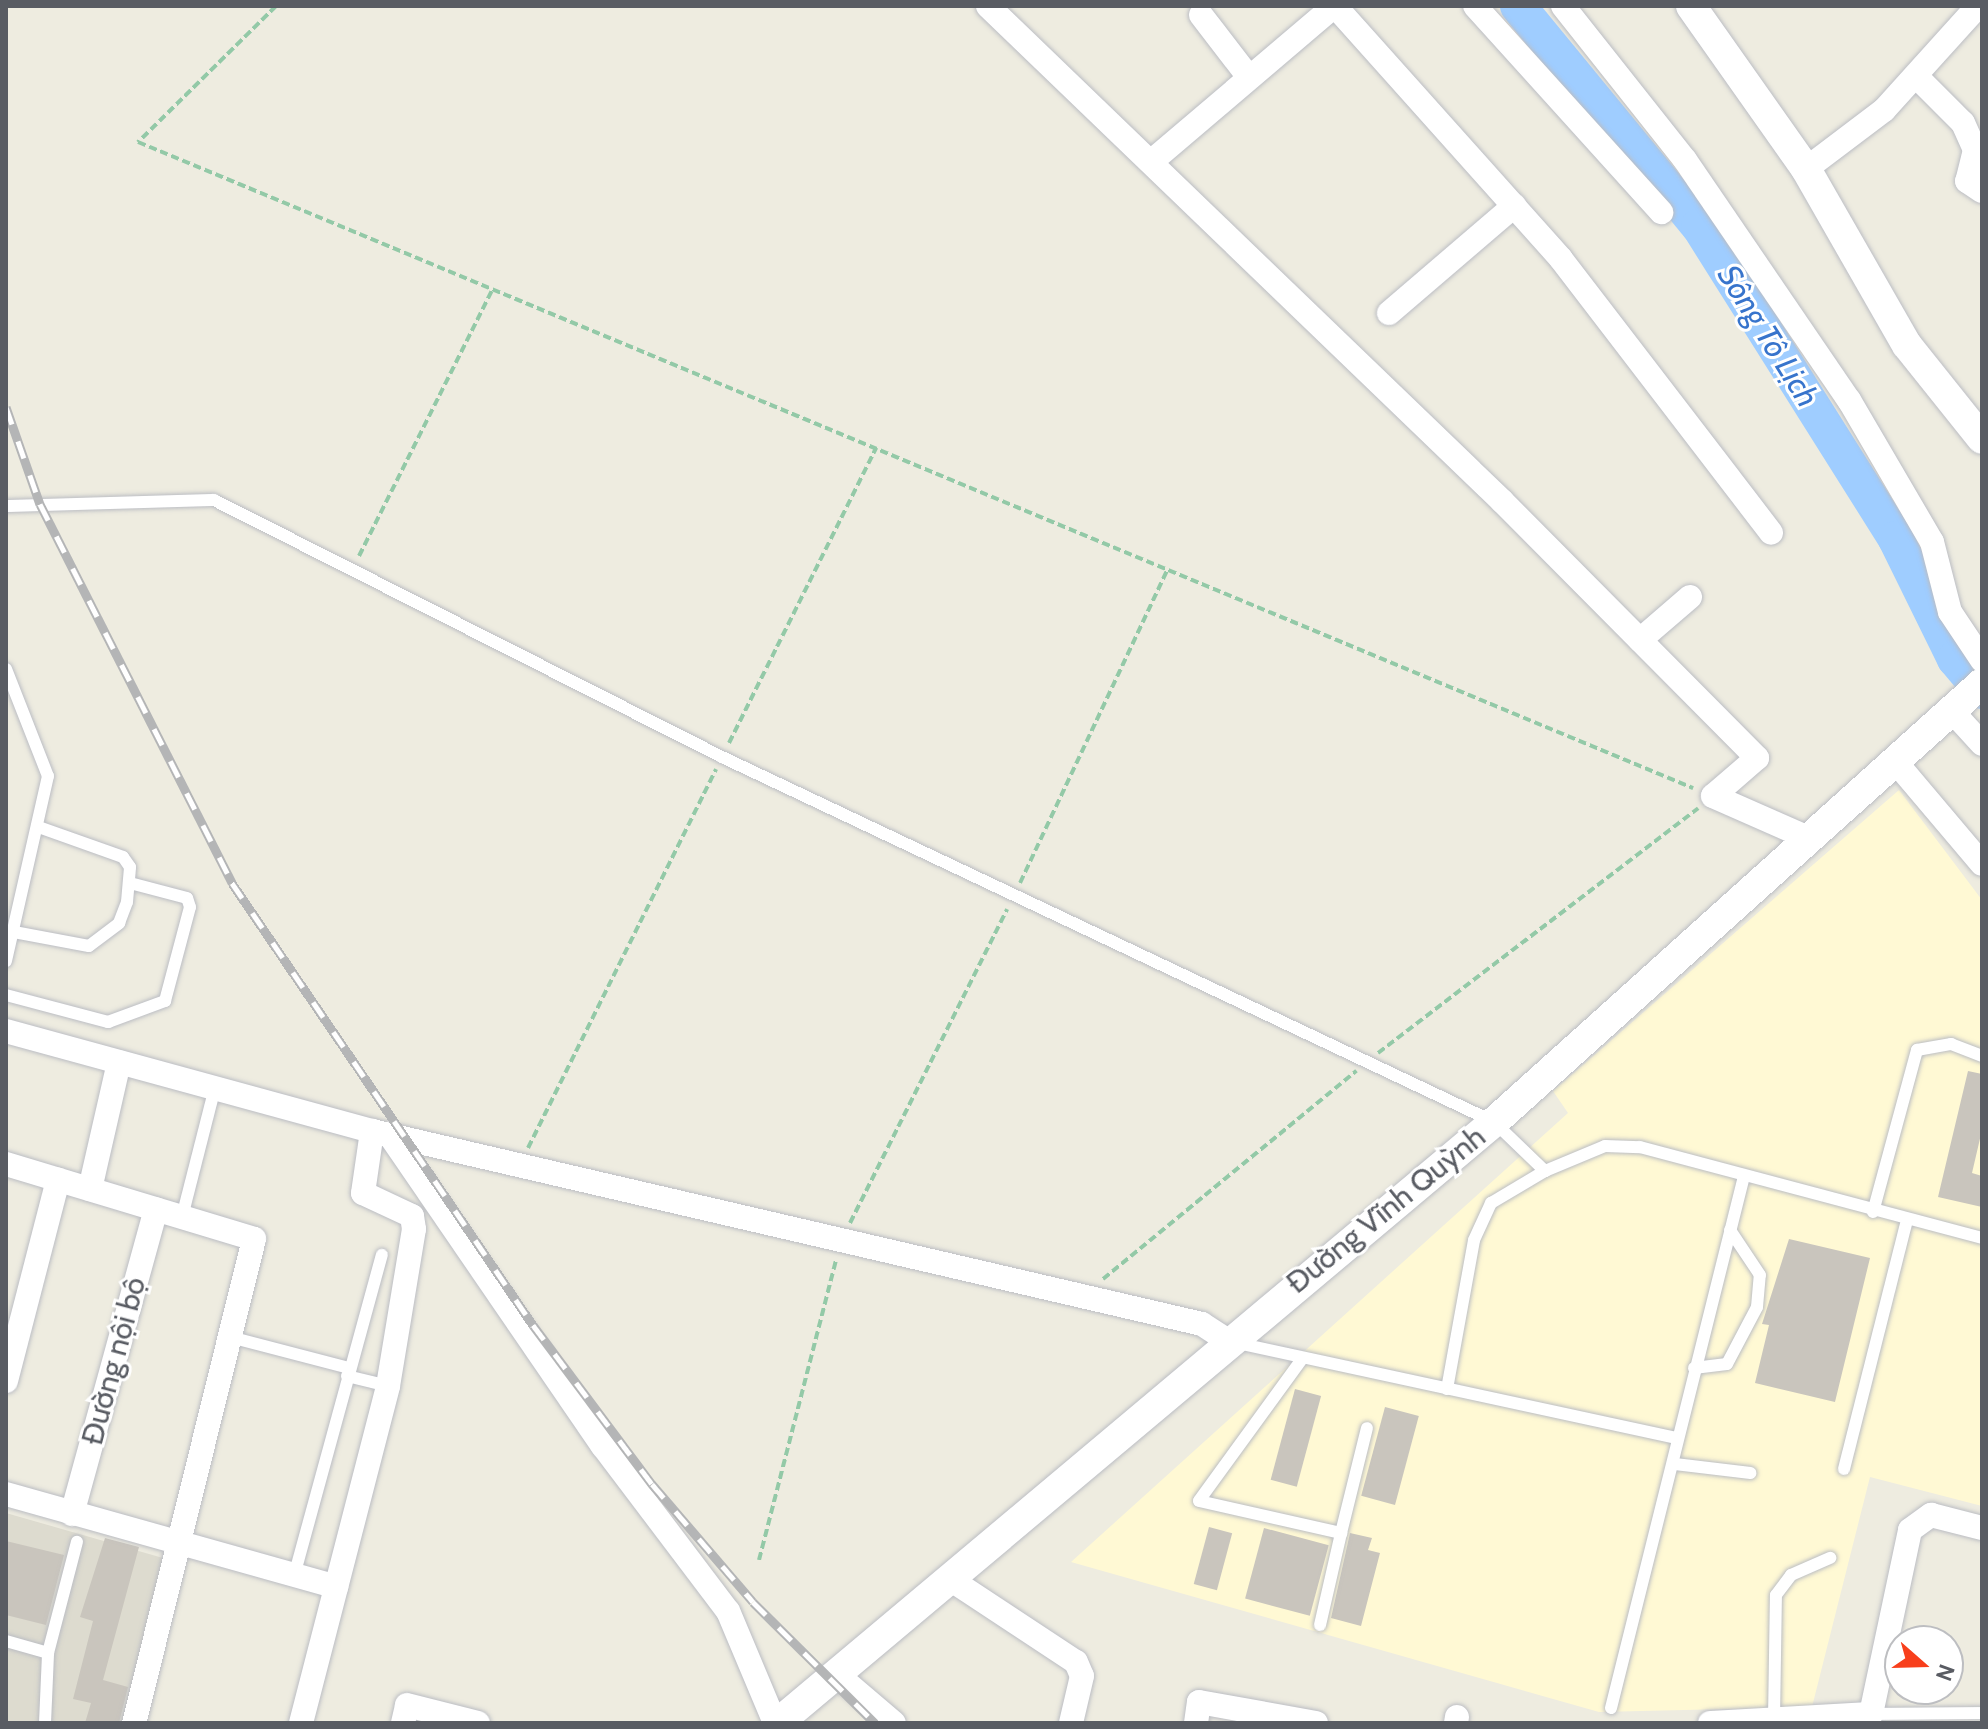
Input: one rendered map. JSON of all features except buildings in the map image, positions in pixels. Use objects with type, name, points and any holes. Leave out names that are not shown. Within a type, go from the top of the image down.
[{"type":"street","points":[[988,6],[1152,161],[1757,758],[1713,796],[1806,837]]},
{"type":"street","points":[[1152,161],[1248,76],[1334,6],[1514,206],[1771,533]]},
{"type":"street","points":[[1475,6],[1661,212]]},
{"type":"street","points":[[1563,6],[1685,160],[1849,400],[1932,542],[1950,612],[1982,660]]},
{"type":"street","points":[[1691,6],[1806,169],[1907,345],[1982,439]]},
{"type":"street","points":[[1806,169],[1916,76],[1978,6]]},
{"type":"street","points":[[1201,15],[1248,76]]},
{"type":"street","points":[[1916,76],[1963,123],[1975,150],[1967,181],[1982,191]]},
{"type":"street","points":[[1389,313],[1514,206]]},
{"type":"street","points":[[1640,640],[1690,597]]},
{"type":"street","name":"Đường Vĩnh Quỳnh","points":[[777,1723],[835,1673],[953,1581],[1227,1340],[1494,1122],[1806,837],[1982,683]]},
{"type":"street","points":[[1954,706],[1982,744]]},
{"type":"street","points":[[1894,760],[1982,864]]},
{"type":"street","points":[[6,1031],[381,1132],[1202,1324],[1227,1340]]},
{"type":"street","points":[[90,1189],[119,1062]]},
{"type":"street","points":[[301,1723],[388,1386],[415,1222],[363,1193],[381,1132]]},
{"type":"street","points":[[381,1132],[603,1446],[728,1611],[777,1723]]},
{"type":"street","points":[[6,1164],[254,1239],[134,1723]]},
{"type":"street","points":[[6,1381],[58,1180]]},
{"type":"street","name":"Đường nội bộ","points":[[72,1514],[156,1209]]},
{"type":"street","points":[[6,1494],[178,1545],[336,1587]]},
{"type":"street","points":[[1710,1723],[1871,1714],[1910,1530],[1931,1515],[1982,1528]]},
{"type":"street","points":[[953,1581],[1076,1662],[1082,1676],[1071,1723]]},
{"type":"street","points":[[835,1673],[894,1723]]},
{"type":"street","points":[[1196,1723],[1199,1702],[1247,1716],[1316,1723]]},
{"type":"street","points":[[403,1723],[407,1705],[478,1723]]},
{"type":"lane","points":[[6,506],[214,500],[722,757],[1363,1065],[1494,1122],[1545,1171]]},
{"type":"lane","points":[[6,669],[48,766],[41,828],[6,961]]},
{"type":"lane","points":[[14,932],[89,946],[119,923],[130,883],[130,867],[108,848],[41,828]]},
{"type":"lane","points":[[6,995],[108,1022],[165,1001],[190,907],[187,898],[130,883]]},
{"type":"lane","points":[[1873,1212],[1917,1050],[1951,1044],[1982,1056]]},
{"type":"lane","points":[[182,1217],[215,1088]]},
{"type":"lane","points":[[1447,1389],[1474,1240],[1491,1203],[1545,1171],[1605,1146],[1640,1147],[1873,1212],[1982,1238]]},
{"type":"lane","points":[[1611,1708],[1675,1464],[1676,1438],[1744,1176]]},
{"type":"lane","points":[[1844,1469],[1907,1220]]},
{"type":"lane","points":[[1694,1368],[1727,1364],[1757,1307],[1760,1275],[1730,1230]]},
{"type":"lane","points":[[294,1576],[382,1255]]},
{"type":"lane","points":[[230,1337],[388,1386]]},
{"type":"lane","points":[[1227,1340],[1302,1359],[1676,1438]]},
{"type":"lane","points":[[1302,1359],[1199,1501],[1341,1533]]},
{"type":"lane","points":[[1320,1625],[1367,1428]]},
{"type":"lane","points":[[1675,1464],[1750,1473]]},
{"type":"lane","points":[[45,1723],[48,1653],[77,1542]]},
{"type":"lane","points":[[1774,1719],[1776,1595],[1791,1575],[1830,1558]]},
{"type":"lane","points":[[6,1641],[48,1653]]},
{"type":"lane","points":[[1871,1714],[1982,1713]]},
{"type":"path","points":[[276,6],[138,142],[1713,796],[1363,1065],[1082,1296]]},
{"type":"path","points":[[351,569],[492,290]]},
{"type":"path","points":[[520,1165],[876,448]]},
{"type":"path","points":[[759,1560],[842,1239]]},
{"type":"shaded area","points":[[1899,790],[1982,900],[1982,1506],[1870,1477],[1812,1707],[1599,1712],[1071,1562],[1568,1113],[1553,1091]]},
{"type":"shaded area","points":[[6,1513],[163,1558],[124,1723],[6,1723]]},
{"type":"waterway","name":"Sông Tô Lịch","points":[[1518,6],[1699,226],[1896,539],[1955,659],[1982,691]]},
{"type":"railway","points":[[6,407],[40,504],[232,883],[533,1325],[652,1484],[753,1602],[875,1723]]}]
